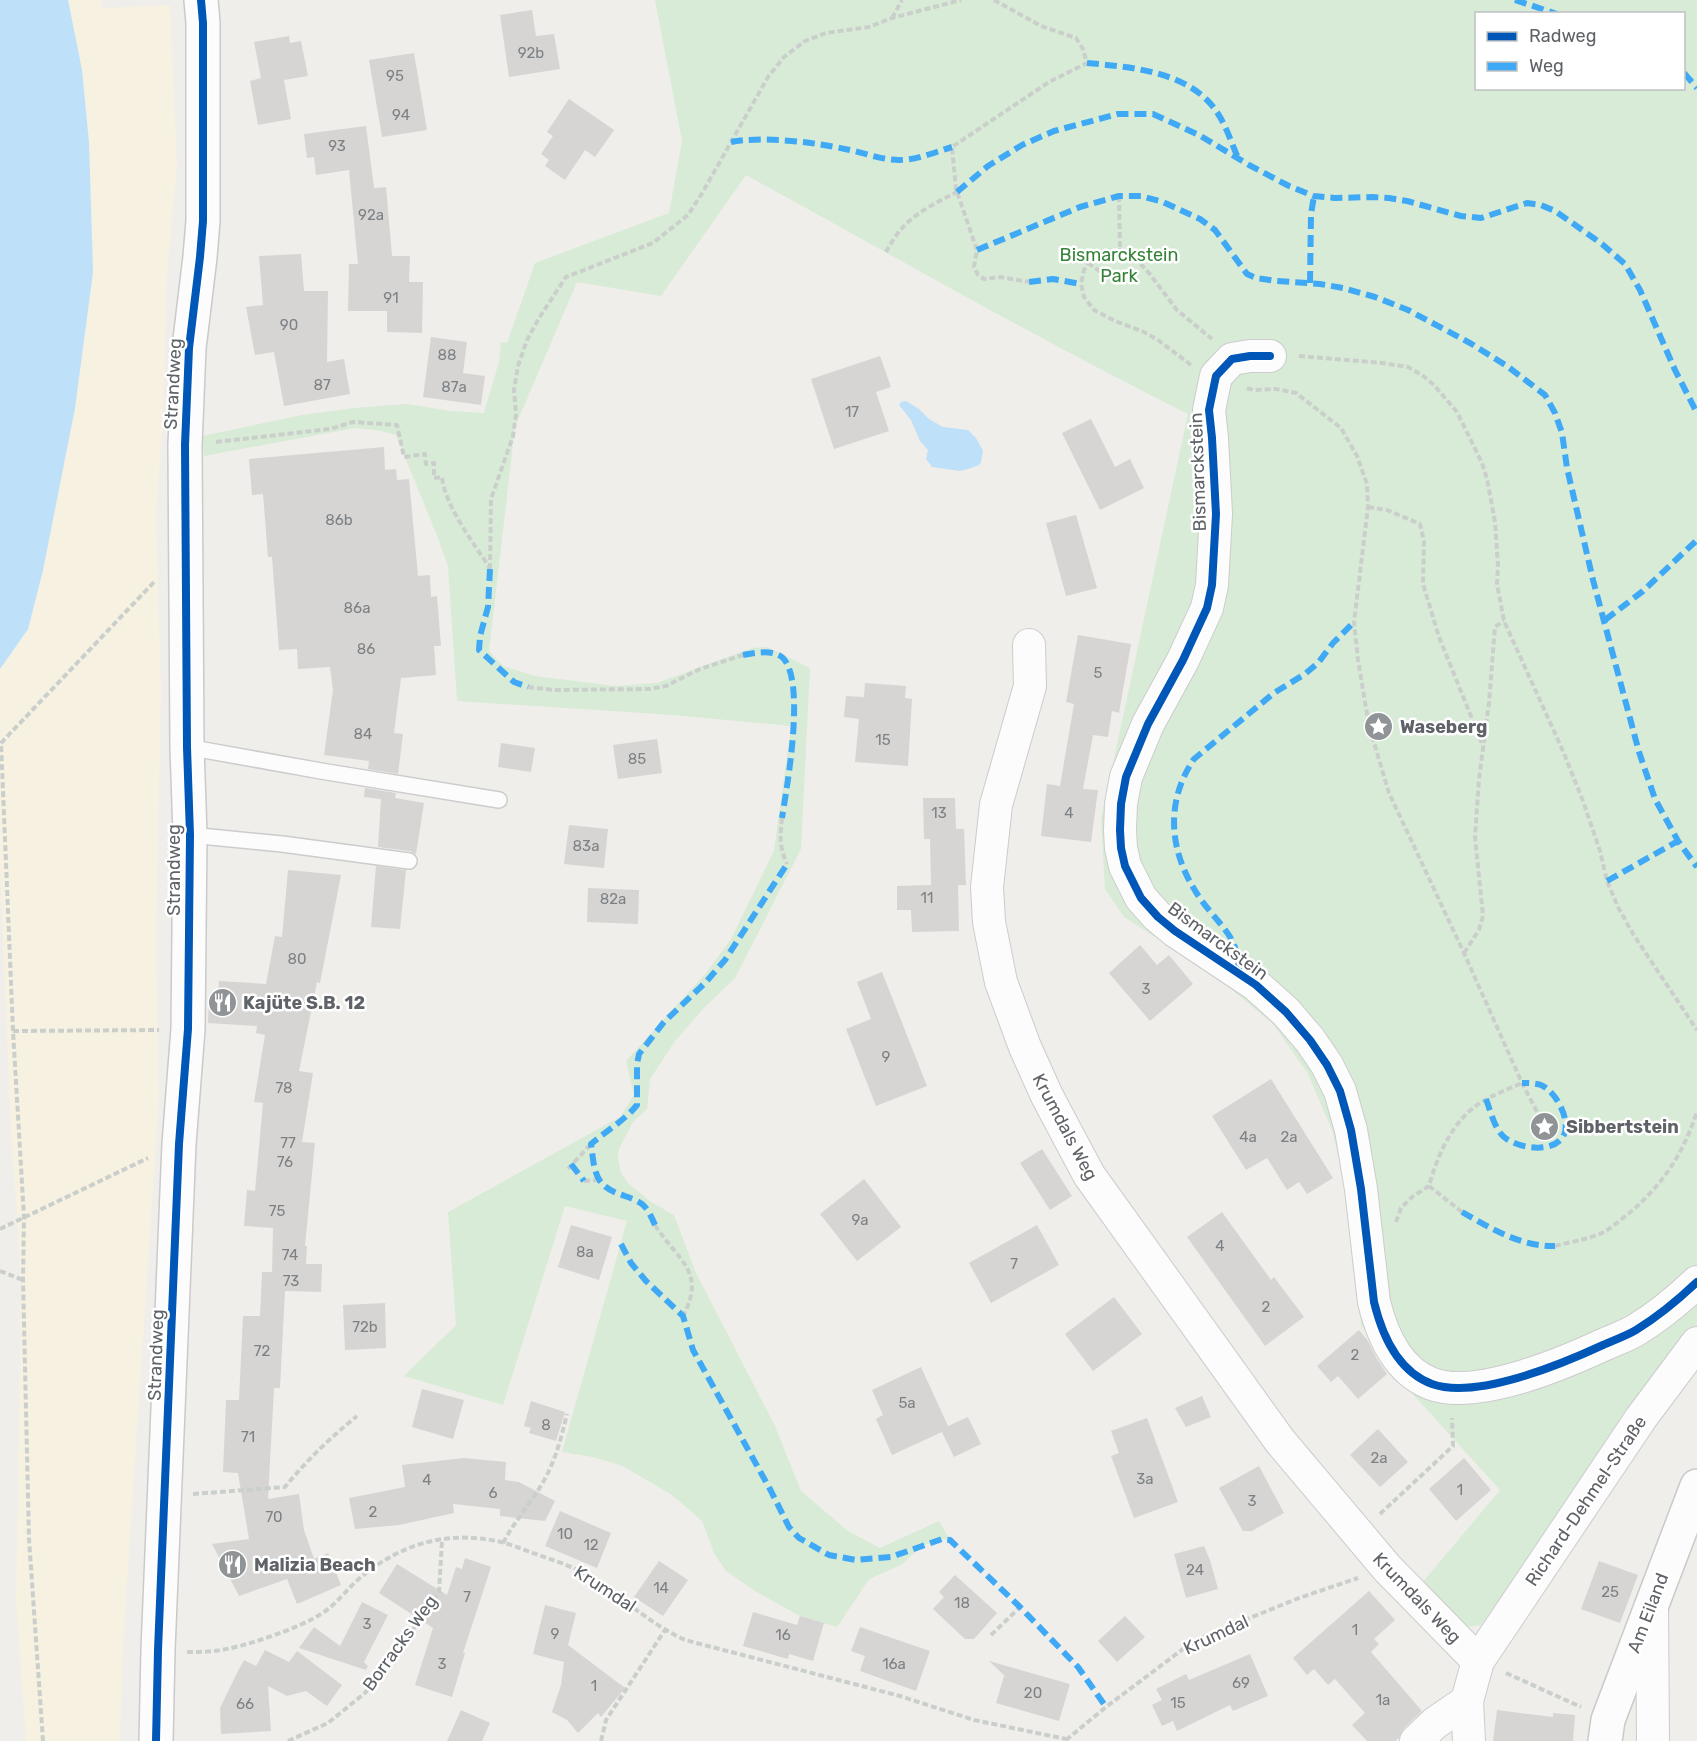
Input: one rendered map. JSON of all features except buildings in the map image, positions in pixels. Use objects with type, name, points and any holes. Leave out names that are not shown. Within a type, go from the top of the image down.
[{"type":"street","name":"Strandweg","points":[[156,1741],[179,1144],[189,1029],[190,835],[187,747],[185,445],[189,348],[201,257],[203,221],[201,0]]},
{"type":"street","points":[[1224,367],[1250,356],[1270,356]]},
{"type":"street","name":"Bismarckstein","points":[[1224,367],[1209,410],[1216,514],[1212,585],[1208,608],[1184,660],[1148,724],[1126,777],[1121,812],[1121,848],[1125,866],[1141,898],[1174,931],[1256,985],[1286,1012],[1310,1040],[1327,1065],[1340,1091],[1351,1130],[1368,1242],[1374,1302],[1382,1331],[1402,1364],[1416,1375],[1431,1383],[1452,1388],[1477,1386],[1530,1374],[1566,1362],[1635,1330],[1673,1305],[1697,1282]]},
{"type":"street","name":"Krumdals Weg","points":[[1029,645],[1030,686],[996,805],[987,887],[989,922],[1001,982],[1024,1047],[1089,1175],[1280,1441],[1387,1568],[1478,1661]]},
{"type":"street","name":"Richard-Dehmel-Straße","points":[[1469,1741],[1467,1701],[1478,1661],[1641,1418],[1697,1343]]},
{"type":"street","name":"Am Eiland","points":[[1606,1730],[1697,1486]]},
{"type":"street","points":[[1652,1602],[1653,1741]]},
{"type":"street","points":[[1416,1741],[1436,1723],[1467,1701]]},
{"type":"lane","points":[[187,747],[499,800]]},
{"type":"lane","points":[[190,835],[282,844],[409,861]]},
{"type":"path","points":[[891,18],[902,0]]},
{"type":"path","points":[[185,445],[330,429],[353,422],[398,425],[404,457],[425,454],[426,464],[434,463],[434,478],[442,477],[444,490],[465,530],[490,569],[491,499],[513,436],[516,414],[514,390],[518,366],[527,340],[552,296],[566,278],[653,243],[688,215],[768,77],[784,57],[805,41],[826,33],[869,27],[891,18],[961,0]]},
{"type":"path","points":[[994,0],[1041,26],[1076,38],[1083,49],[1087,63],[1049,82],[952,147],[957,192],[977,250],[974,266],[978,275],[984,279],[1000,277],[1029,282]]},
{"type":"path","points":[[886,252],[894,237],[906,224],[957,192]]},
{"type":"path","points":[[1119,196],[1120,250]]},
{"type":"path","points":[[1224,367],[1194,367],[1144,332],[1094,310],[1084,297],[1081,284],[1088,263],[1106,251],[1120,250],[1136,260],[1177,309],[1214,340],[1224,367],[1253,390],[1276,389],[1296,393],[1341,428],[1357,456],[1367,484],[1368,507],[1354,622],[1369,726],[1389,793],[1522,1083],[1545,1127]]},
{"type":"path","points":[[1088,263],[1117,283]]},
{"type":"path","points":[[1270,356],[1311,356],[1408,367],[1434,385],[1460,418],[1482,463],[1487,479],[1495,522],[1497,584],[1504,621],[1579,791],[1600,851],[1607,881],[1618,907],[1633,934],[1697,1030]]},
{"type":"path","points":[[1368,507],[1387,510],[1420,524],[1424,541],[1423,584],[1439,637],[1483,747]]},
{"type":"path","points":[[43,1741],[29,1539],[23,1280],[24,1217],[13,1031],[1,744],[185,550]]},
{"type":"path","points":[[1464,953],[1479,930],[1483,916],[1475,837],[1479,779],[1489,703],[1495,627],[1504,621]]},
{"type":"path","points":[[528,687],[555,690],[650,689],[666,686],[700,669],[742,654]]},
{"type":"path","points":[[782,818],[779,838],[781,851],[787,864]]},
{"type":"path","points":[[13,1031],[189,1029]]},
{"type":"path","points":[[1368,1242],[1378,1241],[1390,1233],[1401,1208],[1412,1197],[1429,1186],[1434,1166],[1448,1138],[1467,1114],[1478,1104],[1522,1083]]},
{"type":"path","points":[[1555,1246],[1603,1232],[1643,1201],[1676,1161],[1689,1136],[1697,1111]]},
{"type":"path","points":[[0,1229],[179,1144]]},
{"type":"path","points":[[568,1169],[591,1144]]},
{"type":"path","points":[[584,1181],[599,1180]]},
{"type":"path","points":[[1429,1186],[1462,1212]]},
{"type":"path","points":[[655,1225],[690,1272],[693,1291],[683,1316]]},
{"type":"path","points":[[0,1271],[23,1280]]},
{"type":"path","points":[[1358,1535],[1453,1446],[1452,1388]]},
{"type":"path","points":[[503,1543],[549,1470],[560,1443],[567,1414]]},
{"type":"path","points":[[165,1496],[285,1487],[305,1462],[357,1416]]},
{"type":"path","points":[[992,1635],[1020,1607]]},
{"type":"path","points":[[601,1741],[606,1720],[665,1630]]},
{"type":"path","points":[[1478,1661],[1606,1730]]},
{"type":"green space","name":"Bismarckstein Park","points":[[655,0],[1697,0],[1697,1336],[1481,1625],[1467,1627],[1454,1622],[1422,1583],[1500,1490],[1409,1390],[1361,1325],[1351,1209],[1332,1130],[1307,1072],[1273,1024],[1212,973],[1124,917],[1105,889],[1101,819],[1188,414],[1021,327],[746,175],[661,296],[577,282],[515,427],[489,651],[503,666],[535,676],[615,686],[657,683],[752,648],[768,647],[810,668],[801,849],[735,978],[675,1041],[650,1079],[647,1109],[633,1122],[619,1149],[618,1159],[621,1173],[628,1183],[651,1202],[674,1215],[696,1273],[775,1426],[801,1491],[848,1531],[880,1548],[939,1521],[950,1540],[942,1539],[922,1546],[901,1565],[869,1579],[837,1627],[800,1616],[755,1591],[726,1571],[715,1555],[702,1521],[672,1495],[623,1466],[593,1457],[562,1452],[627,1221],[565,1206],[503,1405],[404,1376],[456,1325],[448,1212],[620,1117],[634,1095],[626,1061],[706,973],[731,939],[774,851],[791,726],[673,715],[457,701],[448,566],[396,435],[355,428],[204,456],[202,436],[302,415],[354,408],[407,404],[451,411],[484,413],[499,362],[501,342],[507,343],[535,263],[669,213],[682,141]]},
{"type":"sand","points":[[68,0],[101,0],[102,8],[170,5],[177,166],[167,275],[163,417],[156,516],[161,690],[156,943],[159,1097],[123,1645],[120,1741],[26,1741],[16,1601],[21,1285],[11,1135],[0,866],[0,669],[28,629],[43,570],[75,408],[93,272],[89,143],[82,70]]},
{"type":"water","points":[[0,0],[68,0],[82,70],[89,143],[93,272],[75,408],[43,570],[28,629],[0,669]]},
{"type":"water","points":[[906,401],[943,427],[968,430],[976,438],[983,451],[979,465],[960,471],[932,467],[926,459],[928,450],[920,441],[911,420],[899,405]]},
{"type":"marked path","points":[[1515,0],[1551,12]]},
{"type":"marked path","points":[[1087,63],[1139,69],[1188,86],[1214,108],[1225,126],[1238,158]]},
{"type":"marked path","points":[[1685,74],[1697,88]]},
{"type":"marked path","points":[[957,192],[988,166],[1022,145],[1054,131],[1118,114],[1153,114],[1199,135],[1289,186],[1314,196],[1389,198],[1461,216],[1481,218],[1527,203],[1541,205],[1555,211],[1578,227],[1625,264],[1640,290],[1675,370],[1697,413]]},
{"type":"marked path","points":[[731,142],[743,140],[803,142],[899,160],[919,157],[952,147]]},
{"type":"marked path","points":[[977,250],[1080,207],[1119,196],[1141,196],[1163,202],[1200,219],[1215,230],[1247,274],[1256,278],[1343,288],[1408,310],[1470,343],[1507,366],[1545,395],[1562,433],[1567,468],[1593,580],[1639,752],[1655,799],[1678,841],[1697,867]]},
{"type":"marked path","points":[[1310,283],[1311,214],[1314,196]]},
{"type":"marked path","points":[[1029,282],[1053,279],[1081,284]]},
{"type":"marked path","points":[[1605,620],[1643,591],[1697,540]]},
{"type":"marked path","points":[[490,569],[488,607],[480,636],[479,650],[514,682],[528,687]]},
{"type":"marked path","points":[[1240,974],[1233,942],[1202,901],[1183,867],[1174,831],[1174,813],[1178,794],[1194,759],[1274,693],[1318,663],[1333,643],[1354,622]]},
{"type":"marked path","points":[[743,655],[774,653],[783,658],[790,670],[793,689],[793,735],[782,818]]},
{"type":"marked path","points":[[1607,881],[1678,841]]},
{"type":"marked path","points":[[655,1225],[642,1204],[609,1189],[600,1181],[591,1144],[621,1121],[637,1105],[639,1054],[664,1022],[705,983],[725,960],[787,864]]},
{"type":"marked path","points":[[1486,1099],[1495,1124],[1504,1137],[1510,1141],[1518,1145],[1537,1148],[1554,1144],[1561,1139],[1566,1126],[1560,1105],[1556,1098],[1541,1085],[1522,1083]]},
{"type":"marked path","points":[[571,1164],[584,1181]]},
{"type":"marked path","points":[[1462,1212],[1518,1240],[1555,1246]]},
{"type":"marked path","points":[[621,1244],[631,1263],[646,1281],[683,1316],[693,1350],[789,1527],[799,1538],[829,1555],[856,1560],[891,1557],[942,1539],[950,1540],[1078,1667],[1106,1707]]},
{"type":"cycle path","points":[[156,1741],[179,1144],[188,1029],[190,835],[187,747],[185,445],[189,348],[203,221],[201,0]]},
{"type":"cycle path","points":[[1270,356],[1232,359],[1216,376],[1209,410],[1216,514],[1212,585],[1207,608],[1183,660],[1148,724],[1126,777],[1121,804],[1120,830],[1125,866],[1141,898],[1158,917],[1175,931],[1256,985],[1286,1012],[1310,1040],[1327,1065],[1340,1091],[1351,1130],[1377,1314],[1393,1350],[1409,1370],[1432,1384],[1450,1388],[1495,1384],[1519,1378],[1586,1353],[1636,1330],[1668,1308],[1697,1282]]},
{"type":"place","name":"Waseberg","points":[[1379,727]]},
{"type":"place","name":"Kajüte S.B. 12","points":[[222,1003]]},
{"type":"place","name":"Sibbertstein","points":[[1545,1127]]},
{"type":"place","name":"Malizia Beach","points":[[233,1565]]}]
